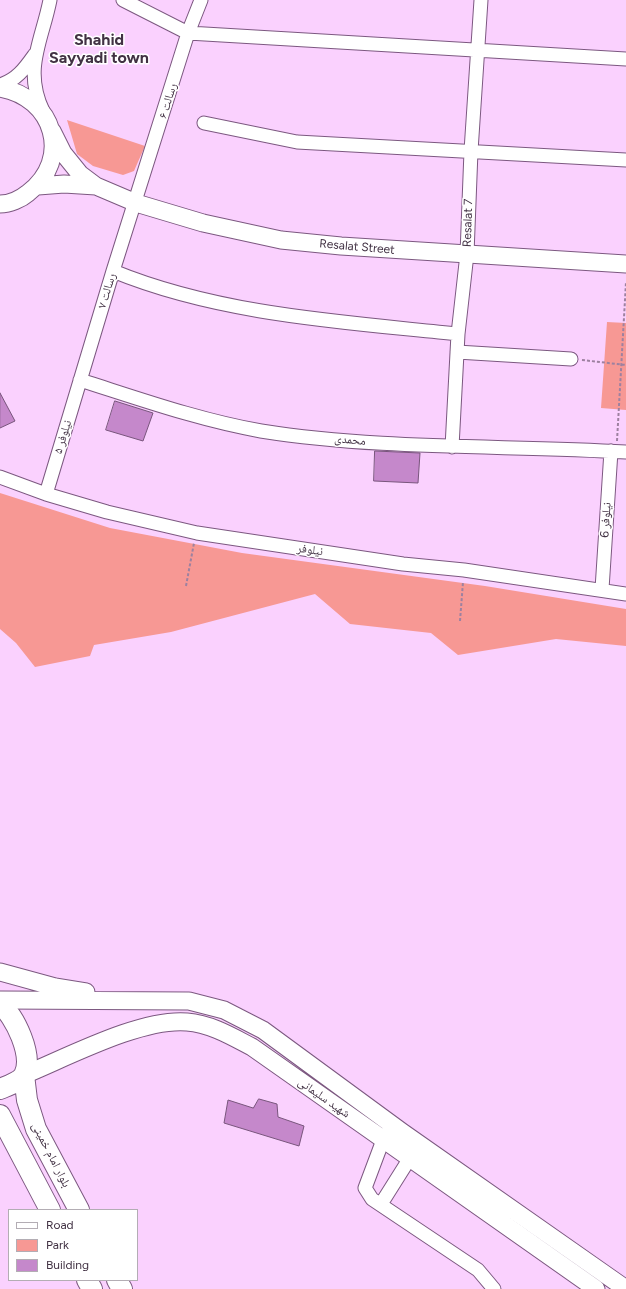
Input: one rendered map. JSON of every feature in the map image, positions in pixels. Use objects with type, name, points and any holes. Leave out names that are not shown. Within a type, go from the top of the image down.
[{"type":"highway","name":"بلوار امام خمینی","points":[[0,1004],[11,1016],[26,1050],[27,1060],[24,1075],[27,1100],[36,1130],[78,1209]]},
{"type":"highway","points":[[0,1089],[13,1084],[24,1075]]},
{"type":"highway","points":[[0,1115],[49,1209]]},
{"type":"main road","points":[[0,87],[13,90],[30,99],[44,113],[63,153],[80,174],[96,186]]},
{"type":"main road","points":[[1,205],[22,198],[38,186],[49,169],[54,150],[52,131]]},
{"type":"main road","points":[[38,186],[64,184],[96,186]]},
{"type":"main road","name":"Resalat Street","points":[[96,186],[136,203],[204,223],[281,240],[341,246],[626,264]]},
{"type":"main road","points":[[0,972],[55,987],[140,1000]]},
{"type":"main road","points":[[0,1000],[140,1000],[189,1002],[224,1010],[263,1030],[392,1125],[626,1289]]},
{"type":"main road","name":"شهید سلیمانی","points":[[24,1075],[127,1032],[157,1024],[187,1022],[216,1028],[252,1047],[596,1289]]},
{"type":"street","points":[[0,87],[13,80],[24,70],[35,54],[47,16],[50,0]]},
{"type":"street","points":[[123,0],[188,33],[626,59]]},
{"type":"street","name":"رسالت ۶","points":[[136,203],[188,33],[201,0]]},
{"type":"street","name":"Resalat 7","points":[[452,446],[458,334],[467,254],[471,151],[481,0]]},
{"type":"street","points":[[35,54],[35,84],[37,98],[44,113]]},
{"type":"street","points":[[204,123],[297,142],[626,160]]},
{"type":"street","name":"رسالت ۷","points":[[80,380],[113,271],[136,203]]},
{"type":"street","points":[[113,271],[143,283],[215,302],[318,319],[458,334]]},
{"type":"street","points":[[457,352],[571,359]]},
{"type":"street","name":"محمدی","points":[[80,380],[194,416],[260,430],[347,440],[452,446],[618,451]]},
{"type":"street","name":"نیلوفر ۵","points":[[46,494],[80,380]]},
{"type":"street","name":"نیلوفر 6","points":[[602,589],[618,451]]},
{"type":"street","name":"نیلوفر","points":[[0,477],[46,494],[107,512],[197,532],[403,564],[464,570],[602,589],[626,594]]},
{"type":"street","points":[[392,1125],[383,1140],[365,1188],[372,1199],[478,1270],[494,1289]]},
{"type":"street","points":[[381,1204],[419,1144]]},
{"type":"path","points":[[618,451],[626,282]]},
{"type":"path","points":[[571,359],[626,365]]},
{"type":"path","points":[[186,586],[197,532]]},
{"type":"path","points":[[460,621],[464,570]]},
{"type":"green space","points":[[67,120],[145,146],[134,171],[123,175],[93,166],[77,154]]},
{"type":"green space","points":[[607,322],[626,323],[626,410],[601,408]]},
{"type":"green space","points":[[0,493],[110,528],[242,553],[485,586],[626,609],[626,646],[556,639],[458,655],[431,633],[350,624],[315,594],[171,632],[94,645],[90,656],[35,667],[16,643],[0,629]]},
{"type":"building","points":[[0,393],[15,421],[0,428]]},
{"type":"building","points":[[115,401],[153,413],[143,441],[106,430]]},
{"type":"building","points":[[375,451],[420,453],[418,483],[374,481]]},
{"type":"building","points":[[259,1099],[277,1104],[278,1117],[304,1126],[299,1146],[224,1123],[228,1100],[253,1108]]},
{"type":"district","name":"Shahid Sayyadi town","points":[[99,49]]}]
